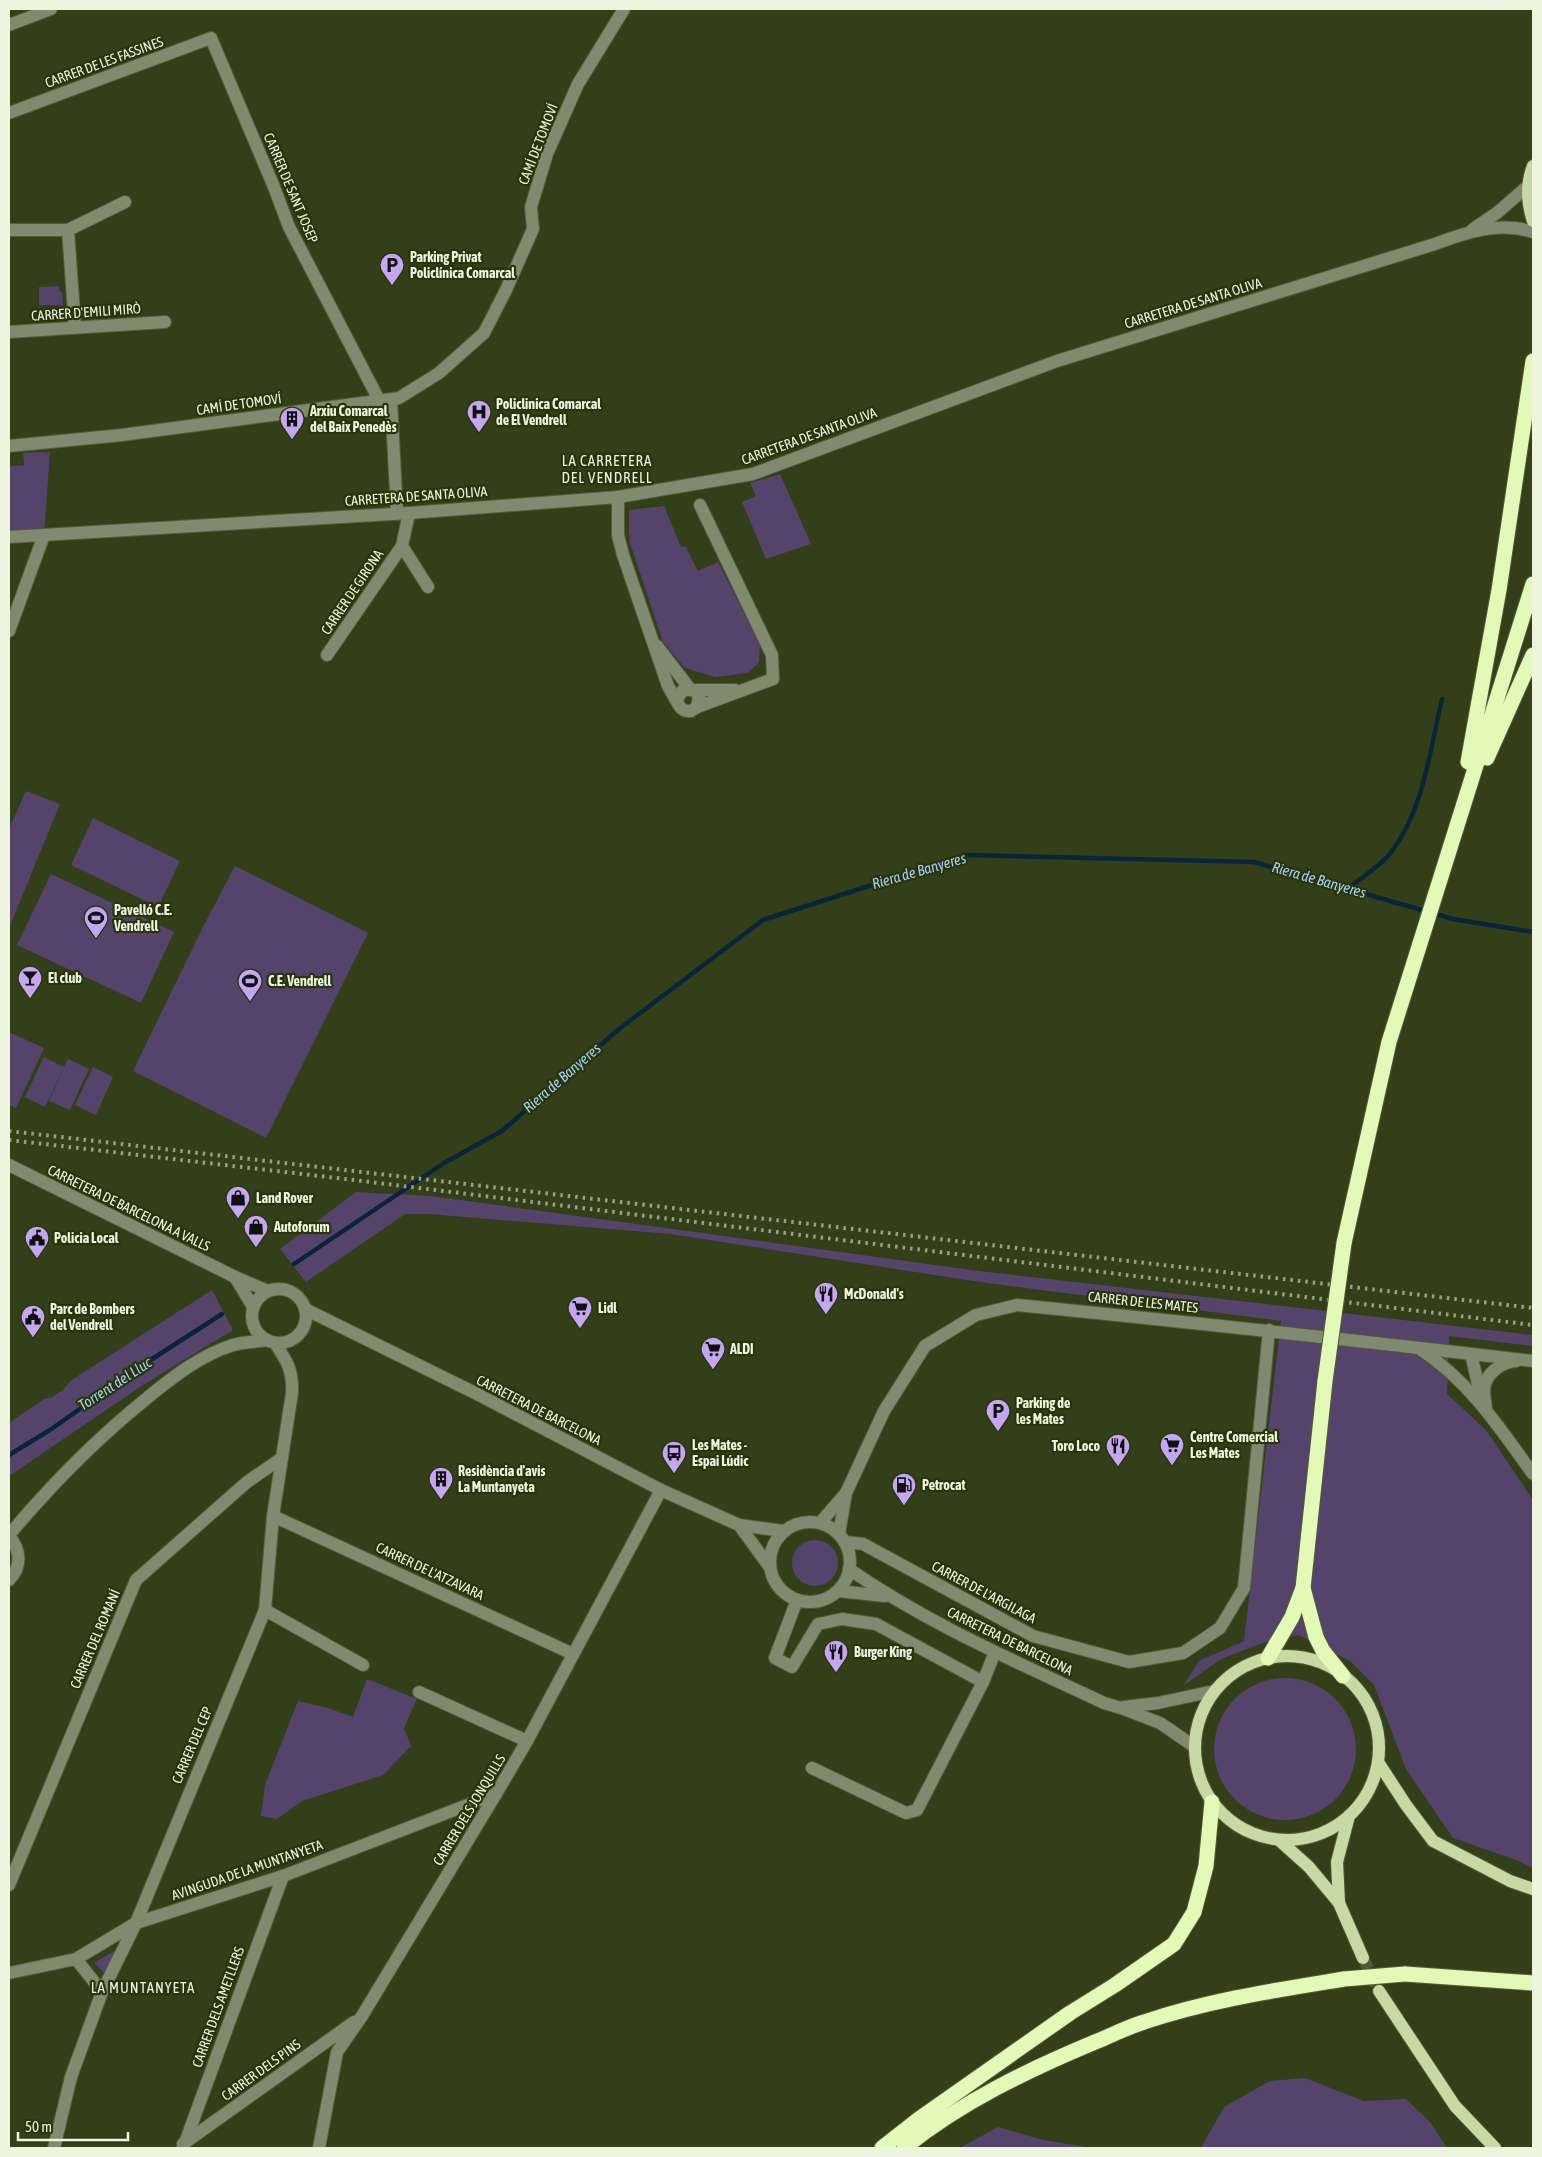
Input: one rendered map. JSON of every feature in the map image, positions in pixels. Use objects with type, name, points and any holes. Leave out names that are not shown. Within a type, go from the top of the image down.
[{"type":"highway","points":[[1457,823],[1499,590],[1533,361]]},
{"type":"highway","points":[[1268,1658],[1292,1617],[1303,1588],[1325,1381],[1344,1244],[1389,1042],[1533,584]]},
{"type":"highway","points":[[1457,823],[1533,656]]},
{"type":"highway","points":[[1303,1588],[1316,1637],[1323,1651],[1343,1676]]},
{"type":"highway","points":[[882,2148],[1070,2013],[1115,1986],[1174,1944],[1194,1912],[1206,1866],[1212,1802]]},
{"type":"highway","points":[[904,2148],[936,2123],[989,2092],[1065,2054],[1144,2022],[1244,1995],[1344,1979],[1405,1974],[1533,1983]]},
{"type":"main road","points":[[1533,166],[1528,185],[1533,221]]},
{"type":"main road","points":[[1281,1656],[1307,1658],[1332,1668],[1343,1676],[1354,1685],[1369,1708],[1378,1734],[1378,1762],[1371,1786],[1358,1807],[1334,1827],[1316,1836],[1292,1840],[1279,1840],[1260,1836],[1241,1828],[1220,1812],[1212,1802],[1199,1776],[1194,1746],[1200,1717],[1214,1690],[1238,1669],[1268,1658],[1281,1656]]},
{"type":"main road","points":[[1378,1762],[1433,1841],[1510,1881],[1533,1889]]},
{"type":"main road","points":[[1339,1903],[1337,1862],[1349,1816]]},
{"type":"main road","points":[[1279,1840],[1309,1867],[1339,1903],[1363,1958]]},
{"type":"main road","points":[[1379,1991],[1456,2106],[1494,2147]]},
{"type":"street","points":[[9,25],[51,9]]},
{"type":"street","name":"CAMÍ DE TOMOVÍ","points":[[9,446],[122,435],[399,398],[439,373],[484,333],[506,290],[533,229],[532,207],[547,154],[578,84],[624,9]]},
{"type":"street","name":"CARRER DE SANT JOSEP","points":[[211,38],[289,227],[385,399],[403,513],[402,546]]},
{"type":"street","name":"CARRER DE LES FASSINES","points":[[9,113],[211,38]]},
{"type":"street","points":[[1472,230],[1498,212],[1528,185]]},
{"type":"street","points":[[9,230],[68,230],[125,202]]},
{"type":"street","points":[[1472,230],[1518,227],[1533,232]]},
{"type":"street","points":[[68,230],[75,327]]},
{"type":"street","name":"CARRETERA DE SANTA OLIVA","points":[[9,537],[618,498],[753,474],[1057,361],[1472,230]]},
{"type":"street","name":"CARRER D'EMILI MIRÒ","points":[[9,332],[164,322]]},
{"type":"street","points":[[618,498],[619,542],[668,686],[680,708],[686,711],[691,711],[740,690],[774,679],[772,655],[700,505]]},
{"type":"street","points":[[9,631],[44,535]]},
{"type":"street","points":[[402,546],[428,587]]},
{"type":"street","name":"CARRER DE GIRONA","points":[[327,655],[402,546]]},
{"type":"street","points":[[650,636],[692,690],[699,696],[697,707]]},
{"type":"street","points":[[677,702],[680,692],[692,690],[740,690]]},
{"type":"street","name":"CARRETERA DE BARCELONA A VALLS","points":[[9,1165],[235,1277]]},
{"type":"street","points":[[235,1277],[268,1291]]},
{"type":"street","points":[[235,1277],[253,1308]]},
{"type":"street","points":[[271,1341],[256,1331],[252,1322],[253,1308],[258,1298],[268,1291],[279,1289],[290,1291],[299,1298],[305,1309],[306,1317],[303,1328]]},
{"type":"street","name":"CARRER DE LES MATES","points":[[820,1522],[846,1493],[884,1411],[925,1346],[976,1315],[1016,1305],[1269,1330],[1419,1349],[1532,1360]]},
{"type":"street","name":"CARRETERA DE BARCELONA","points":[[305,1309],[477,1394],[661,1490],[739,1525],[783,1531]]},
{"type":"street","points":[[9,1580],[17,1567],[19,1559],[18,1550],[9,1536],[52,1484],[105,1432],[168,1382],[202,1360],[233,1345],[291,1340],[303,1328],[325,1320]]},
{"type":"street","points":[[233,1345],[252,1322]]},
{"type":"street","name":"CARRER DE L'ARGILAGA","points":[[842,1538],[863,1544],[1034,1636],[1129,1662],[1183,1653],[1220,1628],[1244,1588],[1269,1330]]},
{"type":"street","name":"CARRER DEL CEP","points":[[54,2148],[71,2077],[102,1992],[136,1923],[265,1610],[273,1516],[293,1376],[287,1362],[271,1341]]},
{"type":"street","points":[[1419,1349],[1450,1371],[1486,1408],[1533,1474]]},
{"type":"street","points":[[1471,1354],[1479,1391],[1486,1408]]},
{"type":"street","points":[[1486,1408],[1485,1384],[1496,1368],[1509,1362],[1532,1360]]},
{"type":"street","name":"CARRER DEL ROMANÍ","points":[[9,1885],[136,1580],[247,1482],[282,1458]]},
{"type":"street","name":"CARRER DELS JONQUILLS","points":[[319,2148],[337,2052],[362,2016],[527,1741],[661,1490]]},
{"type":"street","name":"CARRER DE LES MATES","points":[[842,1538],[846,1493]]},
{"type":"street","name":"CARRER DE L'ATZAVARA","points":[[273,1516],[573,1654]]},
{"type":"street","points":[[800,1522],[820,1522],[830,1527],[842,1538],[850,1555],[849,1569],[845,1581],[838,1591],[826,1599],[811,1602],[796,1600],[783,1592],[774,1580],[769,1566],[772,1546],[783,1531],[800,1522]]},
{"type":"street","name":"CARRETERA DE BARCELONA","points":[[739,1525],[769,1566]]},
{"type":"street","name":"CARRETERA DE BARCELONA","points":[[849,1569],[888,1596],[995,1652],[1104,1703],[1160,1723],[1194,1746]]},
{"type":"street","name":"CARRETERA DE BARCELONA","points":[[838,1591],[888,1596]]},
{"type":"street","points":[[796,1600],[775,1658],[792,1667],[818,1624],[842,1619],[876,1624],[982,1682]]},
{"type":"street","points":[[265,1610],[363,1665]]},
{"type":"street","points":[[812,1768],[906,1813],[917,1810],[982,1682],[995,1652]]},
{"type":"street","points":[[1121,1708],[1158,1703],[1214,1690]]},
{"type":"street","points":[[419,1692],[527,1741]]},
{"type":"street","name":"AVINGUDA DE LA MUNTANYETA","points":[[9,1973],[76,1959],[136,1923],[283,1876],[496,1794]]},
{"type":"street","name":"CARRER DELS AMETLLERS","points":[[181,2147],[283,1876]]},
{"type":"street","points":[[76,1959],[102,1992]]},
{"type":"street","name":"CARRER DELS PINS","points":[[181,2147],[362,2016]]},
{"type":"shaded area","points":[[59,286],[59,291],[62,292],[63,305],[39,305],[39,287]]},
{"type":"shaded area","points":[[50,452],[44,535],[9,540],[9,466],[24,465],[23,453]]},
{"type":"shaded area","points":[[780,474],[811,544],[766,559],[742,502],[756,496],[750,483]]},
{"type":"shaded area","points":[[664,506],[681,547],[685,546],[698,571],[718,562],[760,644],[759,662],[748,673],[715,677],[685,668],[663,642],[629,540],[629,510]]},
{"type":"shaded area","points":[[26,791],[60,804],[9,928],[9,829]]},
{"type":"shaded area","points":[[93,818],[180,861],[158,907],[71,865]]},
{"type":"shaded area","name":"C.E. Vendrell","points":[[235,866],[368,933],[266,1138],[133,1071]]},
{"type":"shaded area","name":"Pavelló C.E. Vendrell","points":[[51,874],[174,932],[141,1003],[17,945]]},
{"type":"shaded area","points":[[9,1032],[44,1048],[16,1108],[9,1105]]},
{"type":"shaded area","points":[[44,1057],[64,1067],[45,1107],[25,1097]]},
{"type":"shaded area","points":[[68,1059],[89,1069],[70,1110],[49,1101]]},
{"type":"shaded area","points":[[93,1067],[113,1077],[96,1115],[75,1105]]},
{"type":"shaded area","points":[[356,1192],[431,1196],[979,1271],[1533,1335],[1533,1346],[1449,1336],[1447,1394],[1486,1430],[1533,1500],[1533,1868],[1516,1860],[1453,1838],[1406,1769],[1374,1685],[1350,1661],[1298,1635],[1265,1642],[1221,1659],[1183,1686],[1199,1661],[1244,1641],[1281,1321],[980,1282],[670,1234],[429,1214],[405,1214],[306,1282],[280,1249]]},
{"type":"shaded area","points":[[212,1290],[233,1330],[143,1385],[9,1476],[9,1423],[44,1399],[52,1397],[64,1389],[70,1381]]},
{"type":"shaded area","points":[[810,1540],[820,1540],[832,1546],[837,1554],[837,1572],[832,1580],[824,1585],[810,1586],[802,1583],[795,1576],[792,1568],[792,1558],[795,1550],[802,1543]]},
{"type":"shaded area","points":[[1285,1678],[1299,1679],[1312,1683],[1325,1690],[1335,1699],[1344,1709],[1351,1722],[1355,1735],[1355,1763],[1351,1776],[1344,1789],[1335,1799],[1325,1808],[1312,1815],[1299,1819],[1285,1820],[1271,1819],[1258,1815],[1245,1808],[1235,1799],[1226,1789],[1219,1776],[1215,1763],[1214,1749],[1215,1735],[1219,1722],[1226,1709],[1235,1699],[1245,1690],[1258,1683],[1271,1679]]},
{"type":"shaded area","points":[[367,1679],[417,1699],[404,1728],[411,1746],[383,1775],[302,1801],[277,1819],[261,1816],[265,1785],[298,1701],[328,1708],[353,1717]]},
{"type":"shaded area","points":[[116,1950],[107,1976],[94,1963]]},
{"type":"shaded area","points":[[1305,2078],[1364,2101],[1406,2099],[1430,2122],[1447,2148],[1201,2148],[1224,2107],[1270,2081]]},
{"type":"shaded area","points":[[998,2127],[1043,2140],[1093,2148],[960,2148]]},
{"type":"waterway","points":[[1347,889],[1382,862],[1392,851],[1412,817],[1425,778],[1442,699]]},
{"type":"waterway","name":"Riera de Banyeres","points":[[294,1264],[444,1163],[502,1131],[619,1029],[763,920],[965,855],[1254,862],[1453,919],[1533,932]]},
{"type":"waterway","name":"Torrent del Lluc","points":[[9,1455],[50,1430],[135,1370],[222,1314]]},
{"type":"tunnel","points":[[1363,1958],[1379,1991]]},
{"type":"railway","points":[[9,1131],[1533,1308]]},
{"type":"railway","points":[[9,1140],[354,1180],[1533,1325]]},
{"type":"place","name":"Parking Privat Policlínica Comarcal","points":[[392,286]]},
{"type":"place","name":"Policlinica Comarcal de El Vendrell","points":[[479,433]]},
{"type":"place","name":"Arxiu Comarcal del Baix Penedès","points":[[292,440]]},
{"type":"place","name":"Pavelló C.E. Vendrell","points":[[96,939]]},
{"type":"place","name":"El club","points":[[30,999]]},
{"type":"place","name":"C.E. Vendrell","points":[[250,1002]]},
{"type":"place","name":"Land Rover","points":[[238,1219]]},
{"type":"place","name":"Autoforum","points":[[256,1248]]},
{"type":"place","name":"Policia Local","points":[[37,1259]]},
{"type":"place","name":"McDonald's","points":[[826,1315]]},
{"type":"place","name":"Lidl","points":[[580,1329]]},
{"type":"place","name":"Parc de Bombers del Vendrell","points":[[33,1338]]},
{"type":"place","name":"ALDI","points":[[713,1370]]},
{"type":"place","name":"Parking de les Mates","points":[[998,1432]]},
{"type":"place","name":"Centre Comercial Les Mates","points":[[1172,1466]]},
{"type":"place","name":"Toro Loco","points":[[1118,1467]]},
{"type":"place","name":"Les Mates - Espai Lúdic","points":[[674,1474]]},
{"type":"place","name":"Residència d'avis La Muntanyeta","points":[[441,1500]]},
{"type":"place","name":"Petrocat","points":[[904,1506]]},
{"type":"place","name":"Burger King","points":[[836,1673]]},
{"type":"district","name":"LA CARRETERA DEL VENDRELL","points":[[607,470]]},
{"type":"district","name":"LA MUNTANYETA","points":[[143,1988]]}]
